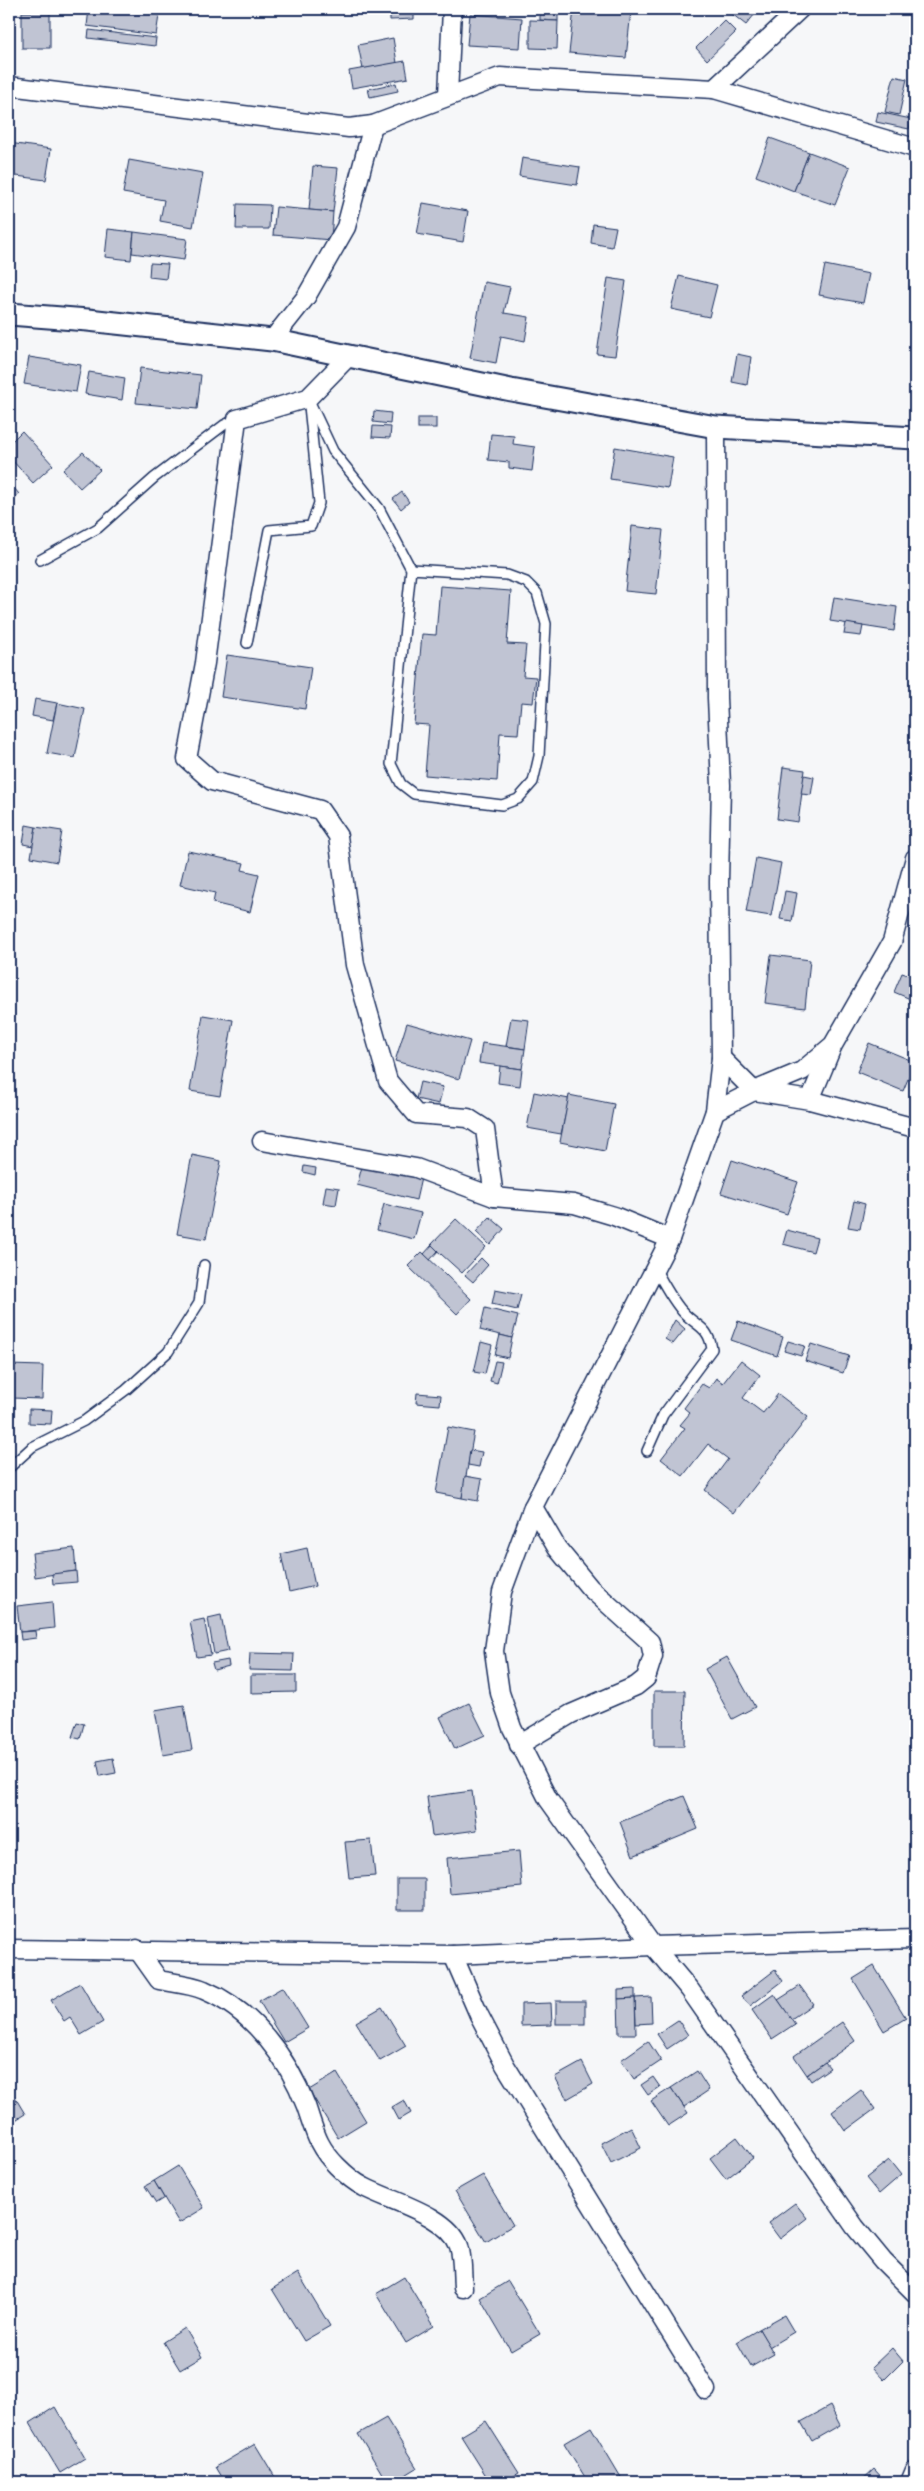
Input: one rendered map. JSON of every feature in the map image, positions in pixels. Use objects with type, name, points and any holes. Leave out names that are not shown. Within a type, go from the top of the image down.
[{"type":"street","points":[[448,95],[452,9]]},
{"type":"street","points":[[714,89],[800,9]]},
{"type":"street","points":[[9,86],[309,125],[349,128],[373,125],[448,95],[500,77],[714,89],[915,148]]},
{"type":"street","points":[[272,340],[306,297],[346,228],[373,125]]},
{"type":"street","points":[[9,314],[88,320],[272,340],[511,390],[716,427],[915,438]]},
{"type":"street","points":[[349,356],[308,398],[237,419],[205,663],[187,759],[212,781],[320,810],[338,836],[355,965],[388,1081],[416,1114],[468,1118],[485,1129],[494,1198]]},
{"type":"street","points":[[716,427],[717,698],[721,785],[719,882],[721,1058],[715,1112],[670,1239],[533,1507],[502,1592],[494,1651],[500,1693],[519,1745],[548,1799],[567,1829],[653,1946],[690,1990],[855,2227],[883,2261],[915,2292]]},
{"type":"street","points":[[810,1100],[833,1045],[892,942],[915,858]]},
{"type":"street","points":[[715,1112],[754,1091],[802,1071],[833,1045]]},
{"type":"street","points":[[721,1058],[754,1091],[810,1100],[915,1128]]},
{"type":"street","points":[[262,1141],[416,1168],[494,1198],[574,1204],[614,1216],[670,1239]]},
{"type":"street","points":[[519,1745],[571,1714],[636,1686],[646,1678],[653,1656],[650,1642],[590,1588],[557,1548],[533,1507]]},
{"type":"street","points":[[9,1949],[137,1949],[453,1955],[653,1946],[915,1939]]},
{"type":"street","points":[[137,1949],[159,1980],[203,1990],[242,2011],[280,2054],[306,2106],[318,2142],[335,2165],[363,2187],[403,2203],[438,2223],[458,2244],[463,2288]]},
{"type":"street","points":[[453,1955],[479,2015],[506,2065],[706,2390]]},
{"type":"street","points":[[910,2482],[915,2470]]},
{"type":"lane","points":[[308,398],[333,451],[379,508],[411,569],[391,764],[401,784],[414,794],[502,805],[518,799],[532,782],[539,756],[546,624],[537,593],[526,582],[507,575],[411,569]]},
{"type":"lane","points":[[247,643],[269,530],[311,526],[320,503],[308,398]]},
{"type":"lane","points":[[40,560],[98,528],[154,478],[224,425],[237,419]]},
{"type":"lane","points":[[9,1468],[32,1447],[84,1421],[126,1390],[168,1352],[199,1303],[204,1265]]},
{"type":"lane","points":[[647,1451],[663,1415],[712,1349],[710,1334],[683,1312],[668,1292],[655,1267]]},
{"type":"building","points":[[89,9],[160,9],[156,35],[87,26]]},
{"type":"building","points":[[390,9],[414,9],[414,19],[390,20]]},
{"type":"building","points":[[540,9],[558,9],[558,21],[540,20]]},
{"type":"building","points":[[574,9],[631,11],[626,58],[569,53]]},
{"type":"building","points":[[759,9],[746,25],[727,10]]},
{"type":"building","points":[[766,9],[777,9],[772,16],[764,11]]},
{"type":"building","points":[[22,12],[50,12],[50,48],[22,48]]},
{"type":"building","points":[[470,14],[522,18],[520,48],[467,45]]},
{"type":"building","points":[[530,20],[558,21],[557,49],[530,48]]},
{"type":"building","points":[[724,20],[736,32],[707,60],[696,48]]},
{"type":"building","points":[[89,30],[156,38],[155,46],[88,38]]},
{"type":"building","points":[[393,38],[397,63],[363,69],[358,45]]},
{"type":"building","points":[[405,61],[408,78],[352,88],[349,71]]},
{"type":"building","points":[[894,76],[907,79],[899,115],[885,112]]},
{"type":"building","points":[[396,83],[398,91],[370,97],[368,89]]},
{"type":"building","points":[[878,112],[911,119],[909,129],[876,122]]},
{"type":"building","points":[[770,138],[809,152],[794,191],[756,176]]},
{"type":"building","points":[[9,143],[51,149],[46,180],[9,175]]},
{"type":"building","points":[[809,152],[850,167],[835,205],[794,191]]},
{"type":"building","points":[[522,158],[580,167],[577,185],[519,176]]},
{"type":"building","points":[[129,160],[203,173],[193,227],[160,221],[164,200],[123,193]]},
{"type":"building","points":[[313,166],[338,168],[333,212],[309,210]]},
{"type":"building","points":[[423,203],[468,211],[463,242],[417,234]]},
{"type":"building","points":[[237,204],[270,205],[269,229],[236,229]]},
{"type":"building","points":[[276,207],[333,212],[331,240],[273,235]]},
{"type":"building","points":[[593,224],[616,227],[612,247],[591,243]]},
{"type":"building","points":[[108,229],[134,232],[131,260],[105,257]]},
{"type":"building","points":[[134,232],[187,239],[184,260],[132,253]]},
{"type":"building","points":[[150,263],[168,264],[166,279],[149,277]]},
{"type":"building","points":[[825,265],[869,274],[863,303],[819,295]]},
{"type":"building","points":[[679,276],[717,285],[709,317],[671,309]]},
{"type":"building","points":[[608,278],[626,281],[615,356],[597,354]]},
{"type":"building","points":[[484,282],[510,287],[504,313],[529,317],[525,341],[501,336],[496,363],[470,358]]},
{"type":"building","points":[[737,354],[751,357],[747,385],[732,382]]},
{"type":"building","points":[[29,357],[81,365],[76,392],[24,384]]},
{"type":"building","points":[[140,368],[201,375],[197,409],[136,403]]},
{"type":"building","points":[[89,372],[125,378],[122,400],[85,394]]},
{"type":"building","points":[[374,411],[391,413],[390,424],[373,422]]},
{"type":"building","points":[[418,418],[436,418],[436,428],[418,428]]},
{"type":"building","points":[[373,426],[391,427],[390,438],[372,437]]},
{"type":"building","points":[[22,431],[53,465],[33,483],[9,457],[9,444]]},
{"type":"building","points":[[491,434],[514,436],[513,444],[535,447],[532,471],[509,468],[509,462],[488,460]]},
{"type":"building","points":[[615,447],[673,457],[668,488],[610,479]]},
{"type":"building","points":[[83,452],[100,470],[80,488],[63,470]]},
{"type":"building","points":[[9,482],[19,494],[9,503]]},
{"type":"building","points":[[402,492],[409,502],[401,509],[393,499]]},
{"type":"building","points":[[632,526],[663,530],[656,594],[625,591]]},
{"type":"building","points":[[440,586],[511,591],[507,644],[526,645],[523,676],[536,677],[533,703],[521,702],[518,734],[500,733],[497,781],[425,775],[429,725],[414,724],[422,634],[436,635]]},
{"type":"building","points":[[834,597],[897,607],[894,631],[830,621]]},
{"type":"building","points":[[846,623],[863,626],[861,636],[844,634]]},
{"type":"building","points":[[227,655],[311,667],[305,709],[221,697]]},
{"type":"building","points":[[35,699],[57,703],[53,720],[32,716]]},
{"type":"building","points":[[57,703],[85,709],[75,758],[47,753]]},
{"type":"building","points":[[783,767],[805,770],[798,822],[777,819]]},
{"type":"building","points":[[804,775],[814,777],[811,795],[801,794]]},
{"type":"building","points":[[26,825],[36,827],[33,846],[23,844]]},
{"type":"building","points":[[36,827],[62,831],[57,862],[31,857]]},
{"type":"building","points":[[188,851],[244,863],[242,870],[259,874],[250,912],[213,903],[215,893],[180,885]]},
{"type":"building","points":[[756,858],[781,863],[771,916],[746,912]]},
{"type":"building","points":[[785,891],[797,893],[792,921],[780,919]]},
{"type":"building","points":[[771,955],[810,960],[805,1008],[765,1003]]},
{"type":"building","points":[[915,958],[915,1001],[894,992],[902,973],[908,975]]},
{"type":"building","points":[[203,1015],[233,1020],[220,1096],[190,1091]]},
{"type":"building","points":[[511,1018],[529,1020],[525,1049],[506,1046]]},
{"type":"building","points":[[407,1023],[470,1041],[459,1079],[395,1061]]},
{"type":"building","points":[[482,1043],[525,1049],[522,1069],[479,1063]]},
{"type":"building","points":[[869,1043],[915,1062],[903,1091],[857,1072]]},
{"type":"building","points":[[500,1066],[522,1069],[520,1086],[498,1083]]},
{"type":"building","points":[[420,1082],[443,1087],[439,1104],[416,1099]]},
{"type":"building","points":[[534,1092],[569,1099],[561,1134],[527,1128]]},
{"type":"building","points":[[569,1095],[614,1104],[605,1151],[560,1142]]},
{"type":"building","points":[[192,1155],[221,1161],[206,1239],[177,1234]]},
{"type":"building","points":[[732,1160],[798,1182],[787,1214],[721,1193]]},
{"type":"building","points":[[363,1163],[421,1178],[416,1200],[357,1185]]},
{"type":"building","points":[[304,1166],[316,1168],[315,1175],[303,1172]]},
{"type":"building","points":[[326,1186],[339,1188],[336,1205],[323,1203]]},
{"type":"building","points":[[854,1201],[865,1204],[860,1229],[848,1227]]},
{"type":"building","points":[[384,1204],[421,1213],[414,1239],[377,1230]]},
{"type":"building","points":[[490,1217],[504,1229],[490,1245],[476,1232]]},
{"type":"building","points":[[456,1219],[486,1247],[462,1273],[431,1245]]},
{"type":"building","points":[[787,1230],[817,1238],[813,1252],[783,1244]]},
{"type":"building","points":[[432,1245],[438,1251],[430,1260],[424,1254]]},
{"type":"building","points":[[422,1252],[471,1299],[457,1314],[408,1266]]},
{"type":"building","points":[[481,1258],[488,1265],[473,1282],[465,1275]]},
{"type":"building","points":[[495,1290],[521,1295],[517,1310],[492,1304]]},
{"type":"building","points":[[485,1308],[518,1316],[512,1338],[480,1330]]},
{"type":"building","points":[[675,1320],[685,1329],[673,1344],[665,1339]]},
{"type":"building","points":[[738,1321],[783,1337],[777,1356],[731,1340]]},
{"type":"building","points":[[500,1335],[512,1338],[508,1358],[495,1355]]},
{"type":"building","points":[[788,1341],[805,1346],[801,1356],[784,1351]]},
{"type":"building","points":[[481,1342],[492,1345],[485,1374],[474,1372]]},
{"type":"building","points":[[811,1344],[849,1356],[843,1373],[805,1361]]},
{"type":"building","points":[[741,1360],[760,1375],[743,1398],[763,1413],[778,1394],[808,1417],[734,1513],[705,1490],[728,1459],[708,1444],[683,1476],[661,1459],[685,1428],[680,1425],[690,1413],[684,1408],[702,1384],[709,1388],[716,1378],[723,1383]]},
{"type":"building","points":[[495,1361],[502,1362],[497,1383],[490,1381]]},
{"type":"building","points":[[9,1365],[43,1366],[42,1399],[12,1398],[12,1414],[9,1414]]},
{"type":"building","points":[[417,1393],[441,1395],[440,1405],[416,1403]]},
{"type":"building","points":[[29,1409],[52,1410],[51,1424],[29,1423]]},
{"type":"building","points":[[448,1427],[474,1432],[462,1498],[436,1493]]},
{"type":"building","points":[[470,1450],[482,1452],[479,1467],[468,1465]]},
{"type":"building","points":[[465,1476],[482,1479],[478,1501],[462,1498]]},
{"type":"building","points":[[74,1548],[76,1571],[35,1577],[32,1553]]},
{"type":"building","points":[[307,1548],[315,1586],[289,1592],[281,1554]]},
{"type":"building","points":[[76,1571],[77,1582],[53,1584],[52,1574]]},
{"type":"building","points":[[52,1602],[54,1628],[20,1632],[17,1606]]},
{"type":"building","points":[[221,1615],[228,1651],[214,1654],[208,1618]]},
{"type":"building","points":[[204,1619],[211,1655],[197,1657],[190,1622]]},
{"type":"building","points":[[35,1631],[36,1638],[21,1640],[20,1632]]},
{"type":"building","points":[[250,1653],[294,1654],[293,1671],[249,1670]]},
{"type":"building","points":[[727,1657],[755,1707],[732,1719],[705,1669]]},
{"type":"building","points":[[228,1660],[229,1666],[214,1670],[212,1663]]},
{"type":"building","points":[[251,1675],[296,1675],[296,1692],[251,1693]]},
{"type":"building","points":[[654,1691],[685,1691],[684,1746],[654,1746]]},
{"type":"building","points":[[469,1703],[485,1735],[455,1749],[440,1717]]},
{"type":"building","points":[[184,1705],[192,1750],[163,1755],[155,1710]]},
{"type":"building","points":[[77,1722],[84,1724],[80,1739],[72,1737]]},
{"type":"building","points":[[113,1758],[116,1773],[100,1776],[97,1761]]},
{"type":"building","points":[[472,1791],[477,1830],[432,1836],[427,1797]]},
{"type":"building","points":[[684,1796],[698,1829],[633,1856],[620,1822]]},
{"type":"building","points":[[371,1840],[375,1876],[349,1878],[345,1842]]},
{"type":"building","points":[[519,1851],[522,1887],[450,1894],[447,1858]]},
{"type":"building","points":[[397,1879],[425,1879],[425,1910],[397,1910]]},
{"type":"building","points":[[874,1966],[906,2018],[884,2031],[853,1979]]},
{"type":"building","points":[[775,1970],[783,1981],[750,2006],[741,1996]]},
{"type":"building","points":[[80,1983],[103,2022],[81,2035],[70,2017],[64,2021],[51,2000]]},
{"type":"building","points":[[800,1986],[813,2004],[791,2019],[778,2000]]},
{"type":"building","points":[[283,1987],[308,2028],[284,2042],[259,2001]]},
{"type":"building","points":[[635,1989],[635,1998],[618,1999],[618,1990]]},
{"type":"building","points":[[774,1994],[795,2024],[772,2039],[752,2010]]},
{"type":"building","points":[[651,1997],[652,2023],[636,2024],[635,1998]]},
{"type":"building","points":[[635,1998],[636,2034],[619,2034],[618,1999]]},
{"type":"building","points":[[556,2001],[585,2001],[585,2024],[556,2024]]},
{"type":"building","points":[[551,2003],[552,2025],[521,2026],[521,2004]]},
{"type":"building","points":[[382,2007],[406,2046],[380,2061],[356,2022]]},
{"type":"building","points":[[678,2020],[688,2035],[667,2049],[657,2034]]},
{"type":"building","points":[[842,2022],[855,2041],[807,2075],[794,2056]]},
{"type":"building","points":[[648,2041],[661,2061],[634,2079],[621,2060]]},
{"type":"building","points":[[582,2062],[593,2084],[567,2099],[555,2077]]},
{"type":"building","points":[[825,2062],[830,2068],[811,2081],[807,2075]]},
{"type":"building","points":[[697,2071],[709,2090],[684,2107],[671,2088]]},
{"type":"building","points":[[337,2073],[366,2121],[338,2138],[309,2090]]},
{"type":"building","points":[[653,2077],[660,2087],[648,2095],[641,2085]]},
{"type":"building","points":[[9,2087],[25,2114],[9,2124]]},
{"type":"building","points":[[671,2088],[688,2113],[668,2126],[651,2101]]},
{"type":"building","points":[[861,2090],[875,2109],[845,2131],[832,2112]]},
{"type":"building","points":[[404,2100],[411,2113],[399,2120],[392,2107]]},
{"type":"building","points":[[631,2127],[641,2148],[611,2163],[601,2143]]},
{"type":"building","points":[[737,2137],[753,2158],[726,2179],[710,2158]]},
{"type":"building","points":[[889,2160],[901,2175],[879,2194],[866,2178]]},
{"type":"building","points":[[178,2166],[204,2208],[179,2223],[154,2181]]},
{"type":"building","points":[[483,2175],[513,2225],[486,2242],[455,2191]]},
{"type":"building","points":[[154,2181],[164,2198],[156,2203],[145,2186]]},
{"type":"building","points":[[795,2203],[807,2218],[780,2239],[768,2223]]},
{"type":"building","points":[[298,2273],[330,2326],[304,2341],[272,2289]]},
{"type":"building","points":[[404,2277],[434,2326],[406,2343],[376,2294]]},
{"type":"building","points":[[508,2281],[540,2334],[511,2351],[480,2298]]},
{"type":"building","points":[[784,2315],[794,2332],[769,2347],[759,2329]]},
{"type":"building","points":[[185,2328],[202,2357],[180,2370],[163,2342]]},
{"type":"building","points":[[759,2329],[774,2354],[751,2367],[737,2342]]},
{"type":"building","points":[[892,2348],[903,2361],[884,2380],[872,2367]]},
{"type":"building","points":[[830,2406],[840,2425],[812,2441],[801,2422]]},
{"type":"building","points":[[55,2407],[85,2458],[60,2473],[30,2423]]},
{"type":"building","points":[[386,2418],[417,2468],[394,2482],[387,2482],[358,2434]]},
{"type":"building","points":[[486,2421],[519,2473],[504,2482],[490,2482],[461,2436]]},
{"type":"building","points":[[591,2427],[622,2479],[616,2482],[588,2482],[564,2443]]},
{"type":"building","points":[[255,2444],[278,2482],[225,2482],[216,2467]]},
{"type":"building","points":[[874,2469],[886,2482],[860,2482]]}]
